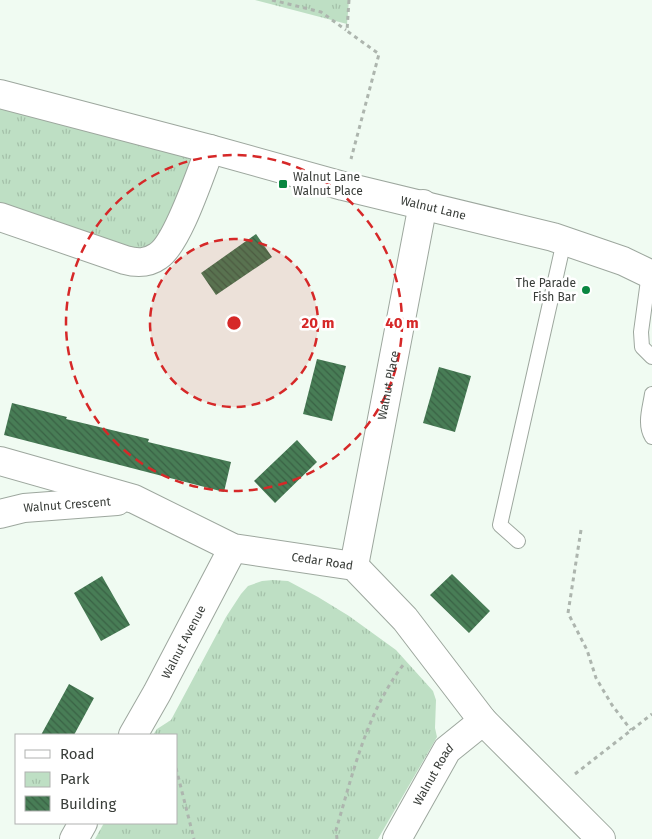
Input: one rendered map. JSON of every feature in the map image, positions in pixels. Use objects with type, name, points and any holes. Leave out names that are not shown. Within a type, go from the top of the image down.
[{"type":"street","name":"Walnut Lane","points":[[0,94],[343,186],[424,204],[564,241],[623,261],[651,274]]},
{"type":"street","points":[[0,217],[125,260],[137,263],[148,261],[159,256],[178,230],[210,149]]},
{"type":"street","name":"Walnut Place","points":[[354,566],[424,204]]},
{"type":"street","name":"Cedar Road","points":[[0,461],[134,499],[233,548],[354,566],[405,619],[483,721],[601,839]]},
{"type":"street","name":"Walnut Crescent","points":[[0,514],[24,508],[134,499]]},
{"type":"street","name":"Walnut Avenue","points":[[134,734],[233,548]]},
{"type":"street","name":"Walnut Road","points":[[397,839],[447,750],[483,721]]},
{"type":"street","points":[[74,839],[82,824]]},
{"type":"lane","points":[[518,541],[500,525],[564,241]]},
{"type":"lane","points":[[651,274],[641,340],[642,347],[652,357]]},
{"type":"lane","points":[[652,394],[648,420],[648,431],[652,437]]},
{"type":"path","points":[[272,0],[321,12],[379,54],[343,186]]},
{"type":"path","points":[[346,31],[349,0]]},
{"type":"path","points":[[581,530],[568,613],[587,650],[596,678],[612,705],[631,730]]},
{"type":"path","points":[[337,839],[336,830],[358,757],[370,726],[390,683],[422,642]]},
{"type":"path","points":[[552,791],[652,714]]},
{"type":"path","points":[[178,776],[194,839]]},
{"type":"green space","points":[[255,0],[349,0],[347,24]]},
{"type":"green space","points":[[0,94],[210,149],[159,256],[0,217]]},
{"type":"green space","points":[[262,581],[288,581],[349,616],[396,650],[433,691],[436,700],[435,728],[437,737],[378,839],[95,839],[103,824],[178,824],[178,734],[154,734],[157,729],[171,720],[226,617],[241,594],[248,586]]},
{"type":"building","points":[[256,234],[272,257],[216,295],[201,273]]},
{"type":"building","points":[[317,359],[346,366],[332,421],[303,414]]},
{"type":"building","points":[[439,367],[471,376],[455,432],[423,423]]},
{"type":"building","points":[[12,403],[67,417],[66,419],[149,439],[148,442],[231,462],[224,492],[4,435]]},
{"type":"building","points":[[297,440],[317,462],[275,503],[254,481]]},
{"type":"building","points":[[452,574],[490,611],[469,633],[430,595]]},
{"type":"building","points":[[102,576],[130,625],[101,641],[74,593]]},
{"type":"building","points":[[69,684],[94,698],[75,734],[42,734]]},
{"type":"place","name":"Walnut Lane Walnut Place","points":[[283,184]]},
{"type":"place","name":"The Parade Fish Bar","points":[[586,290]]}]
